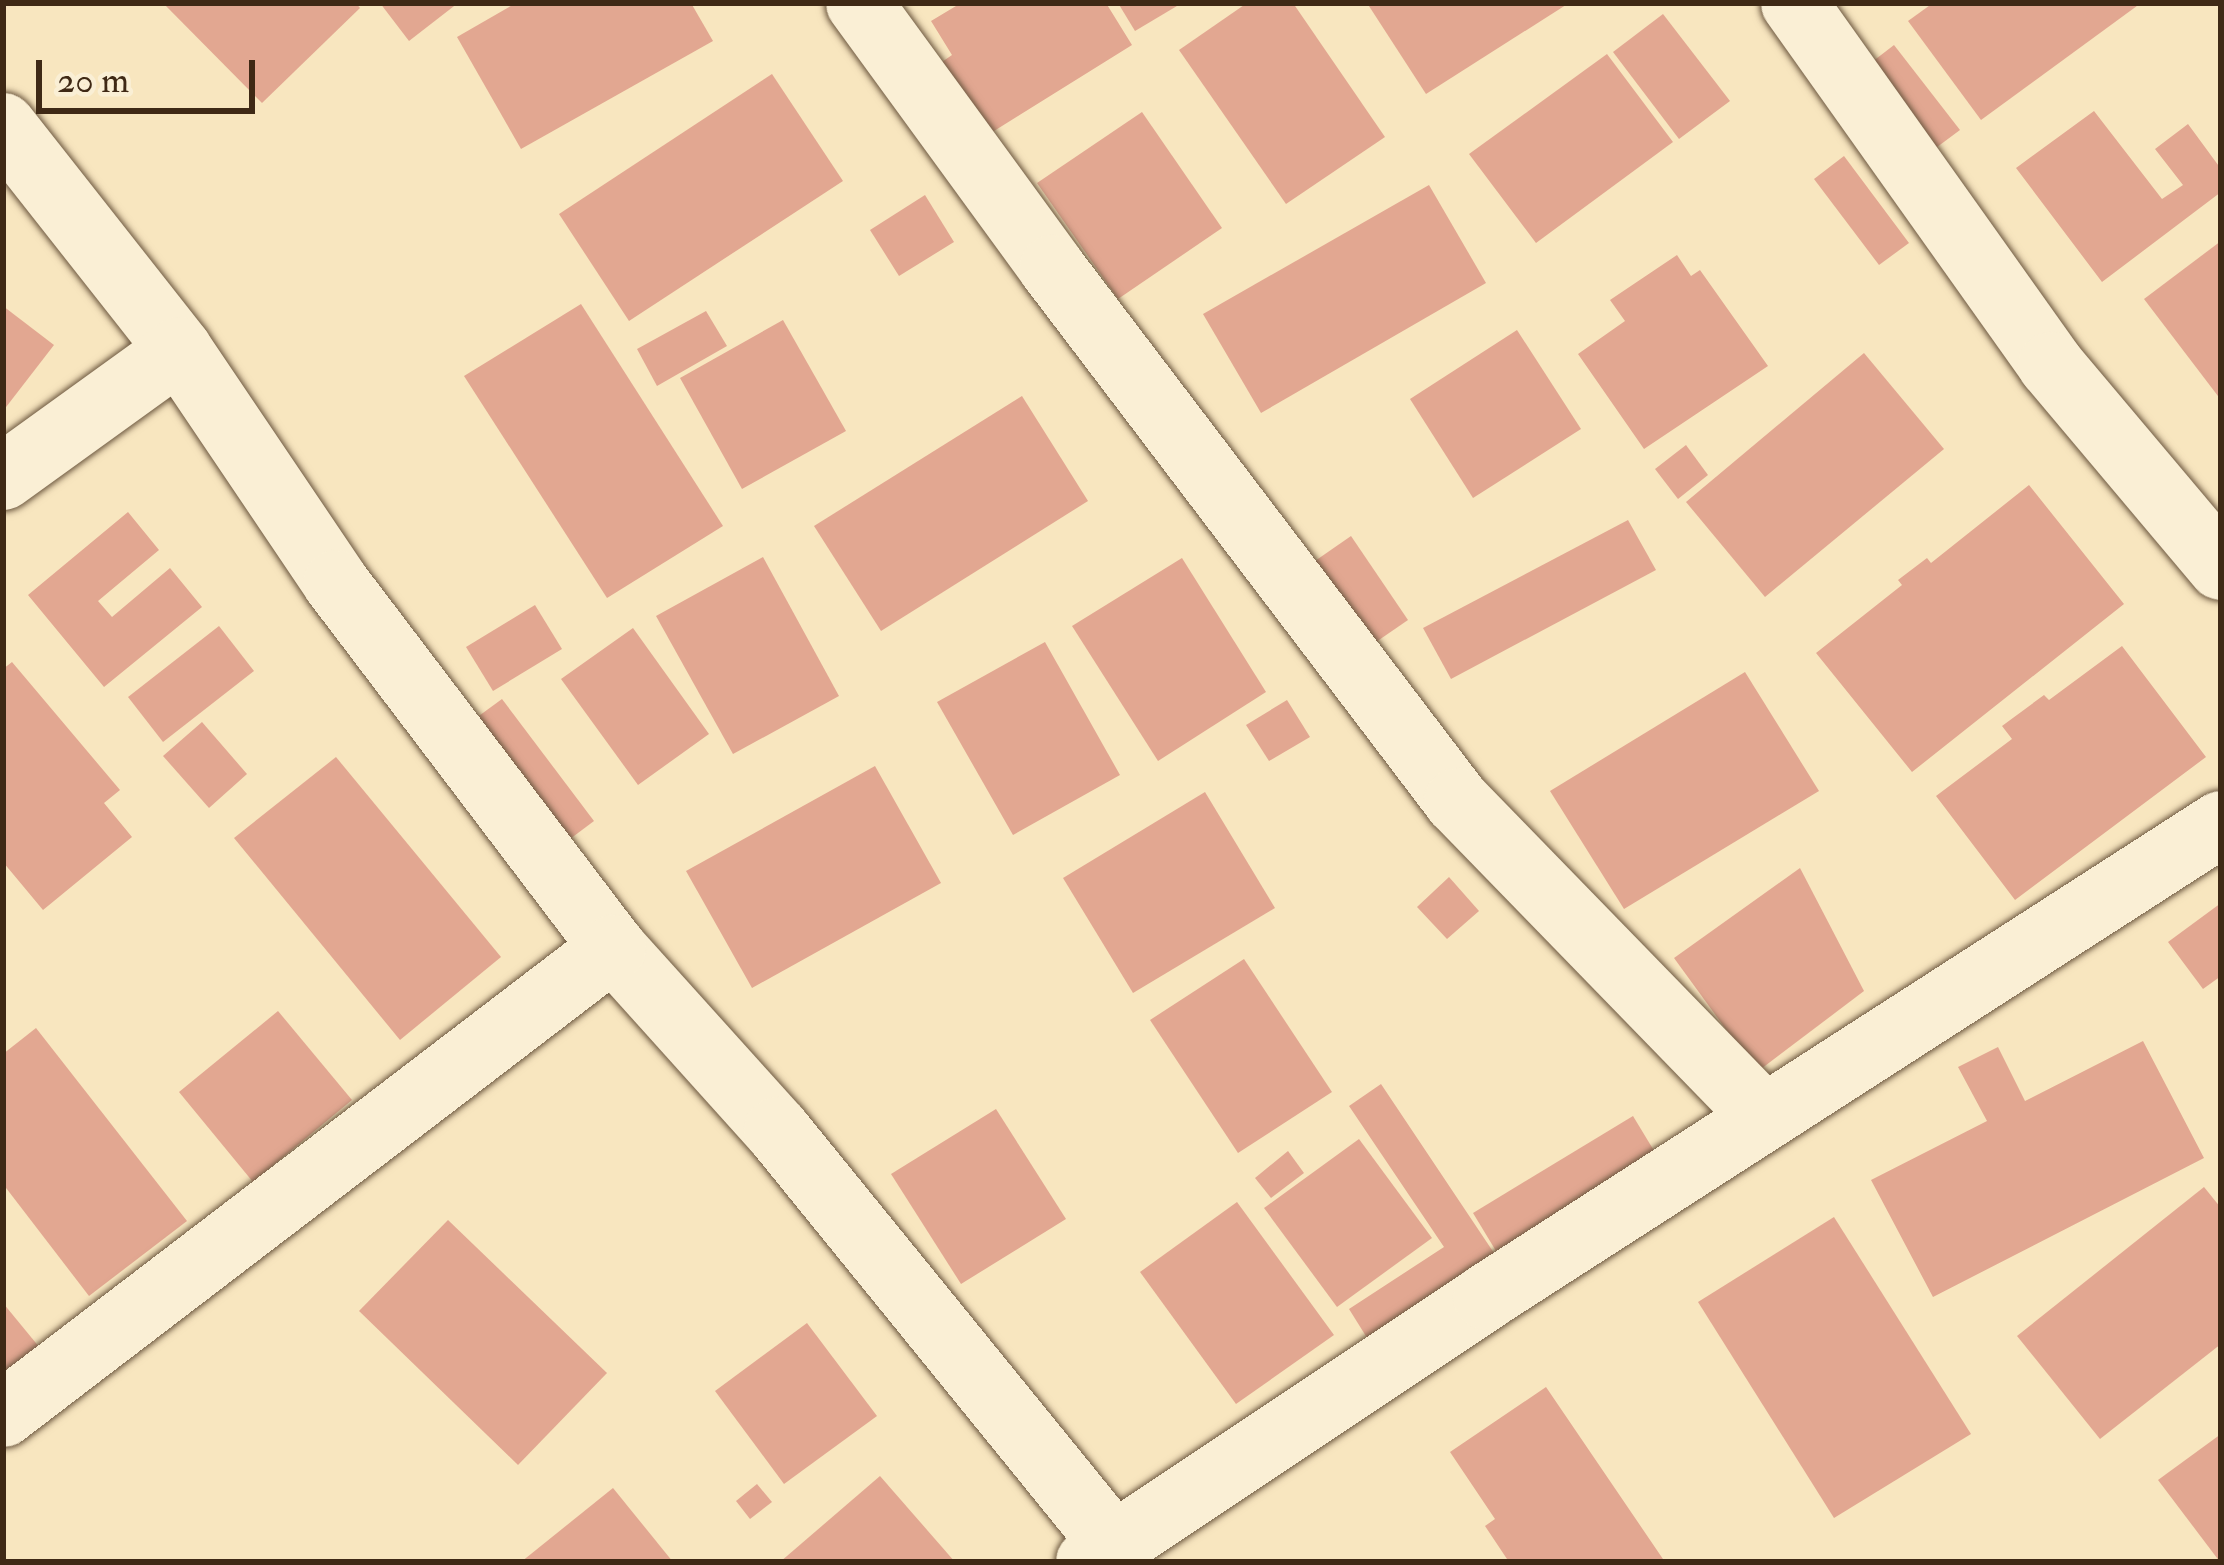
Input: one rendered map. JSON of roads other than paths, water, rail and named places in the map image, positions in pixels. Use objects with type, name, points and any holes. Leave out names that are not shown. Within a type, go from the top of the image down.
[{"type":"street","points":[[859,3],[1052,268],[1457,801],[1764,1117]]},
{"type":"street","points":[[1794,3],[2051,365],[2221,567]]},
{"type":"street","points":[[3,126],[179,350],[336,584],[613,948],[777,1130],[1101,1554],[1764,1117],[2221,824]]},
{"type":"street","points":[[3,477],[179,350]]},
{"type":"street","points":[[3,1414],[613,948]]}]
